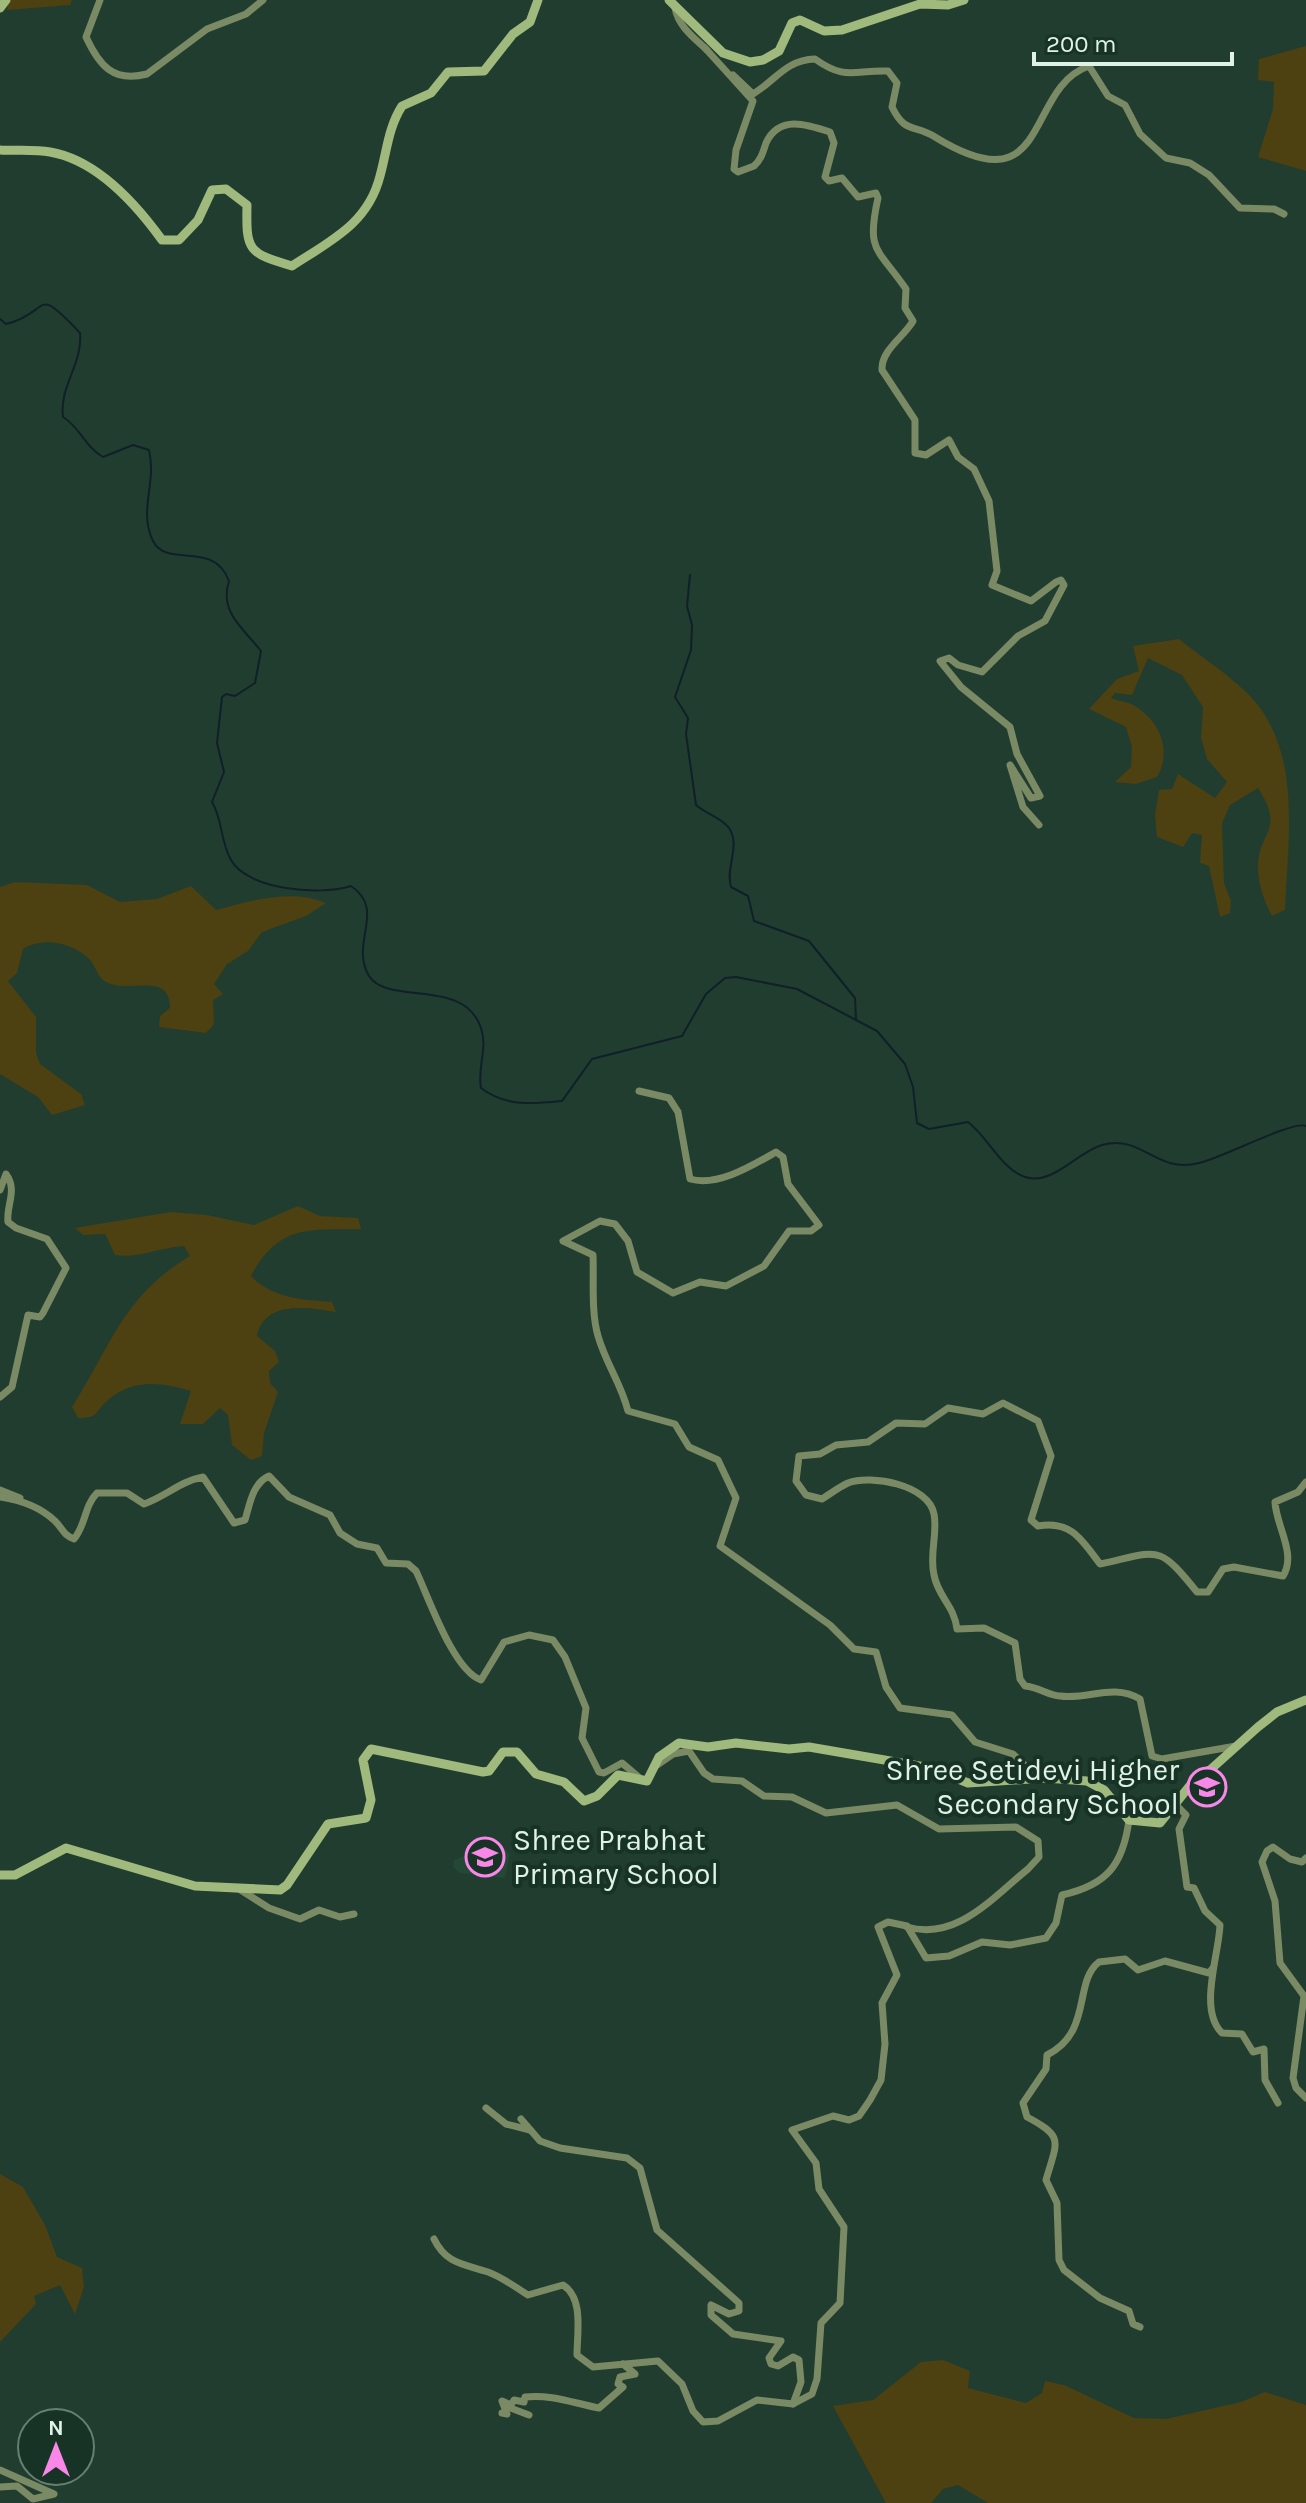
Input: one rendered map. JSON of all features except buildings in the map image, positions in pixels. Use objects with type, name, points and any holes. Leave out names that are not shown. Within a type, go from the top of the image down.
[{"type":"main road","points":[[0,8],[6,0]]},
{"type":"main road","points":[[0,150],[50,152],[72,158],[121,190],[162,240],[179,240],[198,220],[212,190],[226,189],[247,205],[246,236],[250,249],[261,257],[292,266],[352,228],[368,210],[380,176],[386,139],[401,107],[431,93],[448,72],[476,74],[484,71],[513,34],[530,22],[538,0]]},
{"type":"main road","points":[[672,4],[705,32],[723,53],[750,62],[763,60],[779,51],[792,23],[800,20],[824,31],[842,30],[920,4],[948,5],[964,0]]},
{"type":"main road","points":[[0,1875],[15,1875],[66,1848],[195,1886],[280,1890],[287,1885],[328,1824],[366,1818],[371,1800],[363,1760],[371,1749],[483,1772],[489,1771],[503,1752],[517,1752],[536,1774],[564,1782],[584,1801],[602,1792],[618,1775],[647,1781],[659,1757],[679,1743],[708,1747],[736,1743],[869,1754],[886,1761],[931,1768],[968,1783],[1045,1778],[1098,1785],[1129,1820],[1160,1823],[1196,1778],[1277,1712],[1306,1700]]},
{"type":"street","points":[[100,0],[86,37],[97,61],[112,73],[135,77],[147,74],[207,29],[246,14],[263,0]]},
{"type":"street","points":[[672,4],[688,34],[753,94],[772,83],[780,70],[804,60],[815,59],[829,71],[839,74],[888,71],[897,83],[892,107],[908,129],[932,135],[947,146],[993,160],[1018,153],[1038,130],[1053,98],[1078,70],[1089,66],[1108,96],[1125,105],[1140,134],[1166,158],[1190,163],[1209,175],[1240,208],[1274,209],[1284,214]]},
{"type":"street","points":[[705,48],[753,101],[736,150],[734,169],[738,172],[759,162],[772,132],[782,125],[795,123],[830,132],[834,143],[825,177],[829,181],[842,178],[858,197],[876,193],[878,198],[871,237],[882,259],[906,289],[905,308],[913,321],[881,364],[915,420],[915,453],[926,455],[949,440],[958,457],[974,469],[989,501],[997,571],[992,585],[1031,601],[1056,582],[1061,580],[1064,585],[1045,621],[1018,636],[982,672],[958,665],[949,658],[940,661],[961,687],[1010,727],[1017,754],[1040,796],[1031,798],[1010,765],[1013,776],[1025,810],[1039,825]]},
{"type":"street","points":[[639,1091],[669,1098],[678,1112],[690,1179],[699,1181],[741,1171],[776,1152],[783,1157],[788,1184],[819,1225],[811,1231],[789,1231],[764,1266],[726,1286],[700,1282],[673,1293],[637,1272],[628,1241],[615,1224],[600,1221],[563,1241],[593,1255],[597,1333],[609,1366],[621,1382],[628,1411],[675,1424],[689,1447],[718,1460],[736,1498],[722,1531],[720,1546],[830,1625],[854,1649],[876,1652],[886,1687],[900,1708],[952,1715],[975,1742],[1013,1754],[1033,1773],[1045,1778]]},
{"type":"street","points":[[0,1190],[6,1174],[11,1181],[12,1195],[6,1211],[8,1222],[47,1239],[66,1268],[40,1317],[28,1315],[12,1387],[0,1397]]},
{"type":"street","points":[[1238,1746],[1162,1759],[1152,1756],[1140,1699],[1128,1692],[1114,1690],[1063,1697],[1025,1686],[1020,1679],[1015,1643],[984,1628],[957,1629],[954,1609],[938,1591],[934,1576],[930,1554],[934,1515],[930,1503],[918,1494],[886,1481],[850,1482],[822,1499],[806,1495],[796,1481],[799,1456],[820,1454],[836,1445],[868,1442],[896,1423],[925,1424],[948,1408],[983,1414],[1003,1403],[1038,1421],[1051,1456],[1031,1520],[1038,1526],[1053,1523],[1071,1528],[1100,1564],[1161,1554],[1173,1561],[1197,1592],[1208,1592],[1223,1569],[1234,1567],[1283,1576],[1289,1556],[1276,1516],[1275,1502],[1298,1492],[1306,1482]]},
{"type":"street","points":[[0,1490],[27,1502],[56,1522],[65,1536],[74,1539],[82,1530],[90,1501],[97,1493],[127,1493],[144,1504],[167,1496],[187,1480],[203,1477],[234,1523],[245,1520],[252,1494],[262,1479],[269,1476],[289,1497],[330,1515],[340,1533],[357,1544],[377,1548],[386,1563],[408,1564],[416,1571],[455,1654],[472,1677],[481,1680],[504,1642],[529,1635],[553,1640],[565,1657],[586,1708],[582,1738],[599,1772],[604,1773],[622,1763],[642,1780]]},
{"type":"street","points":[[0,1497],[27,1502]]},
{"type":"street","points":[[434,2239],[445,2257],[461,2266],[490,2273],[528,2295],[563,2285],[570,2289],[577,2304],[577,2355],[593,2367],[658,2361],[682,2384],[693,2411],[703,2422],[718,2421],[760,2399],[793,2404],[812,2394],[817,2379],[821,2323],[840,2303],[844,2227],[819,2189],[816,2163],[792,2130],[833,2116],[849,2120],[859,2116],[881,2080],[885,2044],[882,2003],[897,1975],[878,1927],[888,1922],[930,1931],[954,1927],[1028,1869],[1039,1857],[1038,1841],[1016,1827],[939,1829],[897,1805],[826,1813],[792,1797],[764,1796],[742,1781],[713,1779],[689,1751],[673,1754],[655,1766]]},
{"type":"street","points":[[1176,1805],[1186,1815],[1179,1829],[1187,1887],[1194,1888],[1205,1911],[1220,1925],[1213,1968],[1211,2017],[1222,2033],[1242,2034],[1253,2052],[1264,2049],[1265,2080],[1278,2103]]},
{"type":"street","points":[[907,1926],[926,1958],[949,1956],[982,1942],[1010,1945],[1046,1938],[1056,1923],[1062,1895],[1097,1886],[1125,1850],[1129,1820]]},
{"type":"street","points":[[1306,1858],[1302,1862],[1290,1859],[1273,1847],[1267,1851],[1262,1862],[1275,1901],[1281,1943],[1280,1963],[1304,1996],[1293,2078],[1296,2088],[1306,2098]]},
{"type":"street","points":[[237,1887],[269,1908],[300,1919],[319,1910],[340,1917],[354,1914]]},
{"type":"street","points":[[1140,2327],[1133,2324],[1129,2311],[1100,2298],[1064,2270],[1059,2260],[1057,2203],[1046,2180],[1054,2153],[1053,2134],[1050,2128],[1027,2117],[1023,2103],[1046,2069],[1047,2055],[1058,2049],[1073,2031],[1084,2003],[1088,1975],[1099,1962],[1125,1959],[1138,1970],[1165,1961],[1209,1973],[1213,1968]]},
{"type":"street","points":[[486,2108],[506,2124],[530,2130]]},
{"type":"street","points":[[521,2119],[540,2141],[560,2148],[627,2158],[640,2168],[657,2230],[739,2303],[739,2311],[729,2314],[711,2305],[711,2315],[733,2334],[781,2341],[769,2358],[771,2364],[778,2366],[793,2357],[799,2360],[801,2382],[793,2404]]},
{"type":"street","points":[[529,2415],[503,2409],[502,2401],[511,2405],[514,2400],[524,2402],[525,2397],[554,2396],[566,2403],[599,2408],[623,2387],[618,2384],[620,2377],[635,2374],[623,2364]]},
{"type":"street","points":[[0,2470],[54,2494],[33,2499],[17,2486],[0,2487]]},
{"type":"shaded area","points":[[8,0],[72,0],[70,5],[7,10]]},
{"type":"shaded area","points":[[1306,46],[1306,171],[1258,157],[1273,109],[1274,82],[1258,80],[1259,59]]},
{"type":"shaded area","points":[[1179,639],[1247,693],[1265,715],[1277,740],[1288,795],[1289,824],[1285,910],[1272,916],[1258,874],[1259,855],[1270,813],[1258,788],[1230,805],[1222,823],[1224,883],[1231,901],[1230,913],[1220,917],[1209,866],[1200,863],[1202,835],[1192,833],[1183,847],[1157,837],[1155,815],[1159,790],[1172,789],[1178,774],[1215,798],[1227,782],[1207,759],[1201,738],[1203,707],[1182,675],[1148,658],[1132,695],[1115,693],[1111,698],[1130,703],[1152,720],[1161,738],[1164,758],[1157,777],[1136,784],[1115,782],[1131,767],[1132,747],[1126,727],[1089,709],[1117,679],[1139,671],[1133,646]]},
{"type":"shaded area","points":[[15,882],[87,885],[120,902],[157,899],[191,886],[216,910],[285,896],[326,903],[306,916],[262,932],[248,951],[227,964],[214,984],[223,994],[213,1000],[214,1024],[206,1033],[159,1027],[160,1016],[170,1008],[164,990],[106,982],[91,961],[64,945],[47,942],[23,949],[17,973],[8,981],[36,1017],[36,1053],[40,1064],[81,1094],[85,1105],[52,1115],[38,1097],[0,1074],[0,887]]},
{"type":"shaded area","points":[[298,1206],[320,1216],[358,1218],[361,1229],[297,1233],[273,1247],[251,1276],[278,1293],[299,1299],[332,1302],[336,1312],[289,1309],[268,1316],[261,1324],[257,1336],[275,1351],[279,1362],[269,1371],[270,1383],[278,1392],[264,1433],[262,1456],[251,1460],[232,1445],[228,1415],[220,1408],[203,1424],[180,1424],[191,1391],[169,1386],[148,1384],[127,1388],[107,1401],[93,1416],[78,1418],[72,1407],[121,1323],[149,1288],[190,1256],[184,1246],[115,1255],[105,1234],[83,1235],[75,1228],[171,1212],[207,1215],[254,1225]]},
{"type":"shaded area","name":"Shree Prabhat Primary School","points":[[498,1842],[510,1854],[505,1878],[460,1873],[453,1867],[454,1860]]},
{"type":"shaded area","points":[[0,2174],[23,2187],[45,2225],[57,2257],[82,2268],[84,2287],[75,2314],[60,2285],[34,2296],[36,2304],[0,2342]]},
{"type":"shaded area","points":[[943,2360],[970,2371],[968,2388],[1026,2403],[1042,2393],[1045,2381],[1064,2385],[1134,2418],[1166,2419],[1241,2402],[1265,2392],[1306,2405],[1306,2503],[988,2503],[958,2485],[943,2489],[931,2503],[886,2503],[833,2406],[873,2400],[921,2362]]},
{"type":"waterway","points":[[0,319],[6,324],[42,305],[48,305],[80,333],[78,355],[64,395],[63,417],[103,457],[133,445],[149,450],[151,474],[147,518],[153,541],[169,553],[202,557],[222,568],[229,581],[227,602],[230,611],[261,651],[255,683],[235,696],[226,694],[222,697],[217,743],[224,772],[212,802],[231,860],[240,870],[268,884],[304,890],[351,886],[361,895],[367,916],[363,951],[369,976],[379,985],[392,990],[443,997],[472,1012],[483,1036],[481,1088],[490,1094],[520,1103],[562,1101],[592,1059],[682,1036],[706,994],[725,978],[736,977],[797,989],[877,1031],[905,1064],[913,1087],[917,1123],[929,1129],[968,1122],[1009,1167],[1025,1177],[1045,1177],[1055,1173],[1102,1145],[1128,1145],[1171,1163],[1184,1165],[1210,1160],[1272,1134],[1306,1126]]},
{"type":"waterway","points":[[690,575],[687,606],[692,625],[691,650],[675,697],[688,718],[686,734],[696,805],[729,828],[734,842],[731,887],[748,896],[754,921],[809,941],[855,998],[856,1020]]},
{"type":"place","name":"Shree Setidevi Higher Secondary School","points":[[1207,1787]]},
{"type":"place","name":"Shree Prabhat Primary School","points":[[485,1857]]}]
